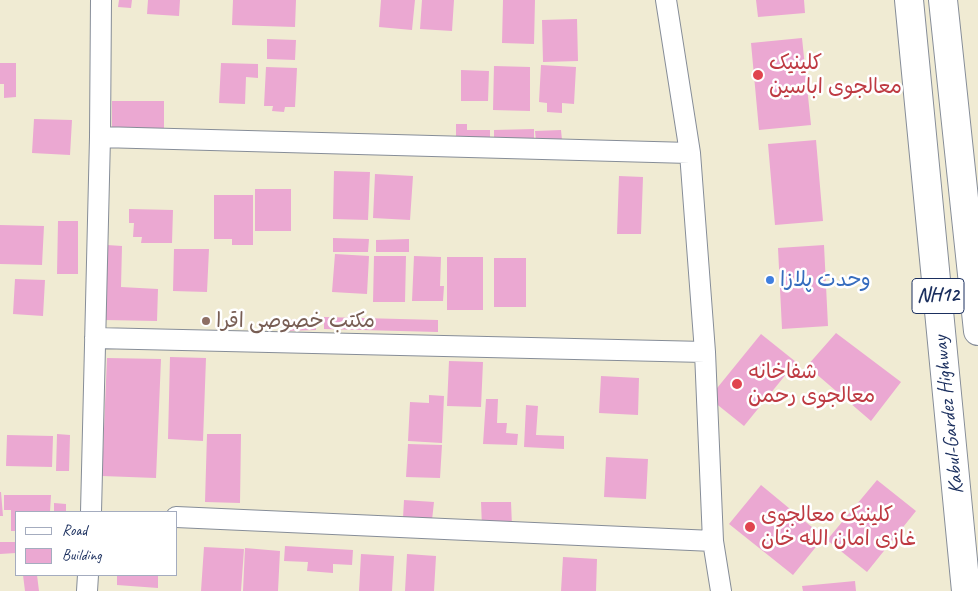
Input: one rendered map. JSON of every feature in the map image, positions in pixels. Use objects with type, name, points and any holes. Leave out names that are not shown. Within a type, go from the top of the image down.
[{"type":"highway","name":"Kabul-Gardez Highway","points":[[909,0],[966,591]]},
{"type":"highway","name":"Kabul-Gardez Highway","points":[[943,0],[978,332]]},
{"type":"street","points":[[91,511],[100,136],[101,0]]},
{"type":"street","points":[[666,0],[690,153],[705,352],[713,541],[721,591]]},
{"type":"street","points":[[100,136],[690,153]]},
{"type":"street","points":[[95,338],[705,352]]},
{"type":"street","points":[[178,517],[713,541]]},
{"type":"street","points":[[87,591],[88,576]]},
{"type":"building","points":[[119,0],[132,0],[131,8],[118,7]]},
{"type":"building","points":[[148,0],[180,0],[179,16],[147,14]]},
{"type":"building","points":[[233,0],[296,0],[295,27],[232,25]]},
{"type":"building","points":[[381,0],[415,0],[412,30],[379,27]]},
{"type":"building","points":[[422,0],[454,0],[452,31],[420,29]]},
{"type":"building","points":[[503,0],[535,0],[534,44],[502,43]]},
{"type":"building","points":[[756,0],[804,0],[805,13],[758,17]]},
{"type":"building","points":[[577,19],[578,61],[543,62],[542,20]]},
{"type":"building","points":[[802,38],[811,125],[759,130],[751,43]]},
{"type":"building","points":[[267,39],[296,40],[295,60],[267,59]]},
{"type":"building","points":[[0,63],[16,63],[16,97],[4,98],[4,84],[0,84]]},
{"type":"building","points":[[221,63],[258,64],[258,78],[246,77],[245,104],[219,103]]},
{"type":"building","points":[[541,65],[576,67],[574,104],[562,103],[562,113],[547,112],[547,103],[539,102]]},
{"type":"building","points":[[494,66],[530,67],[530,111],[493,110]]},
{"type":"building","points":[[266,67],[297,68],[295,107],[285,107],[284,112],[272,111],[273,106],[264,106]]},
{"type":"building","points":[[461,70],[489,71],[488,101],[461,101]]},
{"type":"building","points":[[112,101],[164,101],[164,136],[112,136]]},
{"type":"building","points":[[34,119],[72,120],[70,155],[32,153]]},
{"type":"building","points":[[456,124],[467,124],[467,130],[490,130],[490,146],[456,145]]},
{"type":"building","points":[[534,129],[534,145],[494,146],[494,130]]},
{"type":"building","points":[[561,130],[562,140],[536,141],[535,131]]},
{"type":"building","points":[[816,140],[823,221],[775,225],[768,144]]},
{"type":"building","points":[[334,171],[370,172],[368,220],[333,219]]},
{"type":"building","points":[[375,174],[413,176],[410,220],[373,218]]},
{"type":"building","points":[[619,176],[643,177],[641,234],[617,234]]},
{"type":"building","points":[[255,189],[291,189],[291,231],[255,231]]},
{"type":"building","points":[[214,195],[253,195],[253,245],[232,245],[232,239],[214,239]]},
{"type":"building","points":[[129,209],[173,210],[172,243],[141,243],[142,237],[133,237],[134,223],[129,223]]},
{"type":"building","points":[[58,221],[78,221],[78,274],[57,274]]},
{"type":"building","points":[[0,225],[44,226],[42,265],[0,264]]},
{"type":"building","points":[[333,238],[369,239],[368,252],[333,252]]},
{"type":"building","points":[[409,239],[409,252],[376,252],[376,240]]},
{"type":"building","points":[[107,245],[122,246],[121,287],[158,289],[157,321],[104,320]]},
{"type":"building","points":[[824,245],[828,326],[782,329],[778,248]]},
{"type":"building","points":[[174,249],[209,249],[207,292],[173,291]]},
{"type":"building","points":[[335,254],[369,256],[367,294],[332,292]]},
{"type":"building","points":[[374,256],[406,256],[405,302],[373,302]]},
{"type":"building","points":[[414,256],[441,257],[440,286],[444,286],[443,301],[412,301]]},
{"type":"building","points":[[447,257],[483,257],[483,310],[447,310]]},
{"type":"building","points":[[494,258],[526,258],[526,307],[494,307]]},
{"type":"building","points":[[15,279],[45,280],[43,316],[13,314]]},
{"type":"building","points":[[324,317],[438,320],[438,332],[324,329]]},
{"type":"building","points":[[316,319],[316,330],[286,331],[286,320]]},
{"type":"building","points":[[836,333],[901,382],[871,421],[807,366]]},
{"type":"building","points":[[761,334],[796,362],[744,426],[709,398]]},
{"type":"building","points":[[170,357],[206,358],[203,441],[168,439]]},
{"type":"building","points":[[107,358],[161,359],[156,478],[102,476]]},
{"type":"building","points":[[449,361],[483,362],[481,407],[447,406]]},
{"type":"building","points":[[601,376],[639,378],[638,415],[599,413]]},
{"type":"building","points":[[429,395],[444,396],[442,443],[408,441],[410,402],[429,403]]},
{"type":"building","points":[[486,399],[498,399],[497,423],[507,423],[506,433],[518,434],[517,445],[483,444]]},
{"type":"building","points":[[526,405],[538,406],[536,435],[564,436],[564,449],[524,447]]},
{"type":"building","points":[[57,434],[70,435],[69,471],[56,471]]},
{"type":"building","points":[[207,434],[241,434],[240,503],[205,502]]},
{"type":"building","points":[[7,435],[53,436],[52,467],[6,466]]},
{"type":"building","points":[[408,444],[442,445],[440,478],[406,477]]},
{"type":"building","points":[[606,457],[648,459],[646,499],[604,497]]},
{"type":"building","points":[[877,480],[916,511],[867,572],[827,540]]},
{"type":"building","points":[[761,485],[824,537],[793,575],[729,524]]},
{"type":"building","points":[[1,492],[3,516],[0,516]]},
{"type":"building","points":[[4,495],[51,495],[50,511],[15,511],[15,531],[11,531],[11,510],[4,510]]},
{"type":"building","points":[[404,500],[434,502],[432,520],[403,518]]},
{"type":"building","points":[[481,502],[511,502],[512,526],[482,527]]},
{"type":"building","points":[[54,503],[66,504],[66,511],[54,511]]},
{"type":"building","points":[[0,542],[15,542],[15,553],[0,554]]},
{"type":"building","points":[[285,546],[353,550],[352,565],[333,564],[333,573],[307,571],[308,562],[284,561]]},
{"type":"building","points":[[204,547],[244,549],[241,591],[201,591]]},
{"type":"building","points":[[245,548],[280,551],[278,591],[243,591]]},
{"type":"building","points":[[361,554],[394,556],[392,591],[359,591]]},
{"type":"building","points":[[407,554],[436,556],[434,591],[405,591]]},
{"type":"building","points":[[563,557],[597,559],[596,591],[561,591]]},
{"type":"building","points":[[23,576],[37,576],[39,591],[25,591]]},
{"type":"building","points":[[117,576],[158,576],[158,588],[117,585]]},
{"type":"building","points":[[855,581],[856,591],[803,591],[802,586]]},
{"type":"place","name":"کلینیک معالجوی اباسین","points":[[758,75]]},
{"type":"place","name":"وحدت پلازا","points":[[770,280]]},
{"type":"place","name":"مکتب خصوصی اقرا","points":[[206,321]]},
{"type":"place","name":"شفاخانه معالجوی رحمن","points":[[737,384]]},
{"type":"place","name":"کلینیک معالجوی غازی امان الله خان","points":[[750,527]]}]
